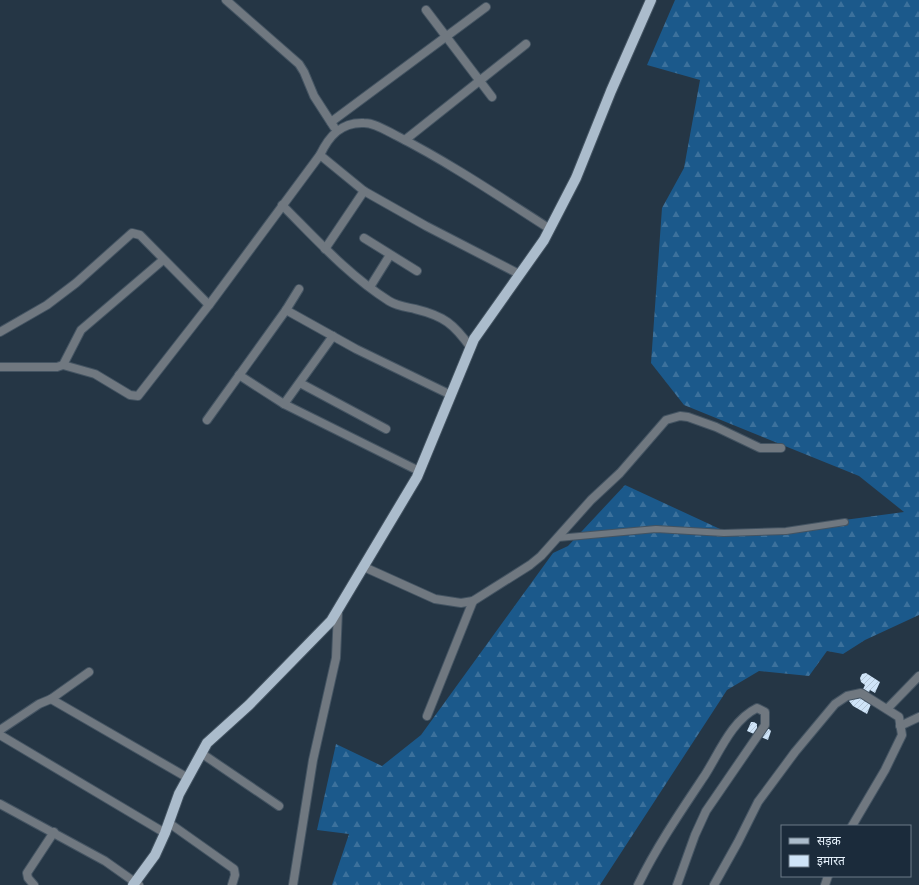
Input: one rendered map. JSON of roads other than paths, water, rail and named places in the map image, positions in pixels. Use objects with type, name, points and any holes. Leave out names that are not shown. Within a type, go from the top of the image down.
[{"type":"main road","points":[[136,884],[155,855],[169,823],[179,794],[207,743],[255,699],[331,621],[420,471],[474,339],[550,229],[576,178],[651,0]]},
{"type":"street","points":[[226,0],[299,64],[314,96],[337,131]]},
{"type":"street","points":[[331,122],[486,7]]},
{"type":"street","points":[[426,10],[492,97]]},
{"type":"street","points":[[405,140],[526,44]]},
{"type":"street","points":[[63,365],[95,374],[130,395],[138,396],[209,305],[320,155],[331,135],[357,123],[375,125],[405,140],[432,155],[550,229]]},
{"type":"street","points":[[320,155],[364,191],[426,226],[519,274]]},
{"type":"street","points":[[325,249],[364,191]]},
{"type":"street","points":[[282,205],[339,263],[370,287],[397,305],[425,311],[442,317],[457,329],[471,348]]},
{"type":"street","points":[[0,332],[47,306],[76,283],[128,234],[132,233],[140,235],[209,305]]},
{"type":"street","points":[[364,238],[417,271]]},
{"type":"street","points":[[370,287],[390,255]]},
{"type":"street","points":[[0,366],[57,367],[63,365],[68,359],[81,330],[163,260]]},
{"type":"street","points":[[207,420],[286,310],[299,289]]},
{"type":"street","points":[[286,310],[379,360],[451,394]]},
{"type":"street","points":[[284,404],[333,336]]},
{"type":"street","points":[[239,375],[284,404],[420,471]]},
{"type":"street","points":[[300,383],[386,429]]},
{"type":"street","points":[[364,567],[435,599],[461,603],[473,602],[530,565],[558,538],[591,500],[620,473],[659,426],[673,416],[680,416],[706,423],[760,448],[781,448]]},
{"type":"street","points":[[427,716],[473,602]]},
{"type":"street","points":[[293,885],[313,760],[336,658],[338,611]]},
{"type":"street","points":[[0,730],[29,710],[51,699],[89,672]]},
{"type":"street","points":[[887,709],[919,676]]},
{"type":"street","points":[[714,885],[758,802],[795,752],[834,704],[848,696],[861,693],[899,717],[902,735],[892,756],[853,825]]},
{"type":"street","points":[[51,699],[188,778]]},
{"type":"street","points":[[638,885],[653,854],[706,774],[722,745],[748,712],[757,708],[766,712],[765,725],[706,811],[695,835],[677,885]]},
{"type":"street","points":[[900,726],[919,716]]},
{"type":"street","points":[[0,735],[165,833]]},
{"type":"street","points":[[201,753],[279,806]]},
{"type":"street","points":[[0,804],[105,861],[136,884]]},
{"type":"street","points":[[169,823],[234,869],[235,875],[232,885]]},
{"type":"street","points":[[34,885],[28,878],[27,872],[54,832]]},
{"type":"lane","points":[[558,538],[656,530],[724,533],[786,531],[845,522]]}]
